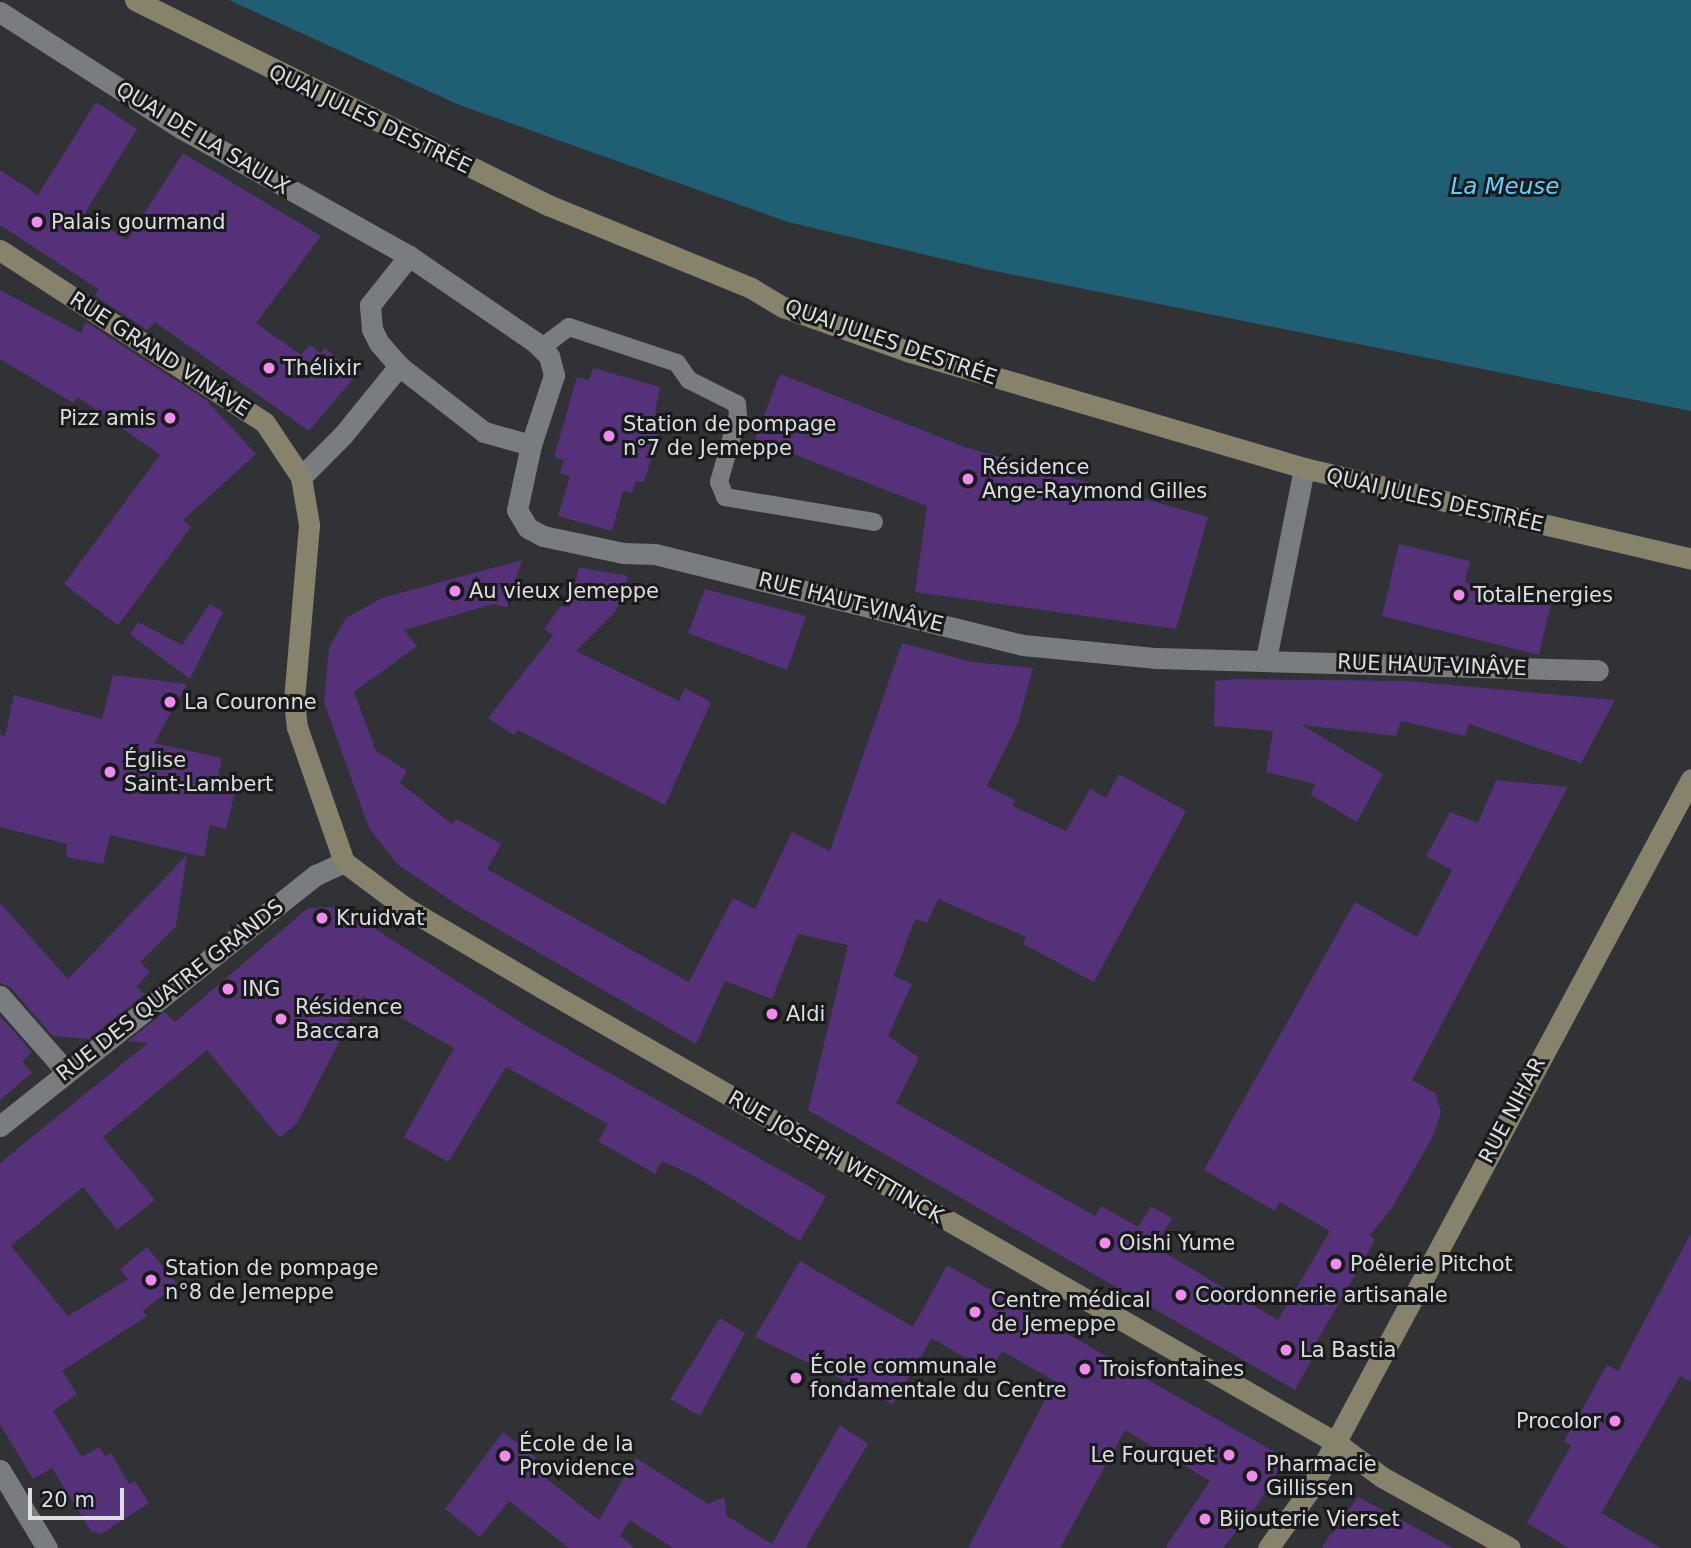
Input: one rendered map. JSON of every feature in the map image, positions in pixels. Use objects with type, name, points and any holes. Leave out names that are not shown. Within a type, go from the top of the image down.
[{"type":"street","name":"QUAI JULES DESTRÉE","points":[[135,0],[450,160],[751,288],[783,307],[946,364],[1304,468],[1691,559]]},
{"type":"street","name":"QUAI DE LA SAULX","points":[[0,12],[181,128],[409,256],[541,348]]},
{"type":"street","name":"RUE GRAND VINÂVE","points":[[0,250],[265,423],[301,477]]},
{"type":"street","points":[[409,256],[375,295],[369,314],[379,343],[399,366],[484,432],[531,445],[554,375],[549,356],[541,348]]},
{"type":"street","points":[[344,862],[298,727],[294,700],[309,525],[301,477],[343,435],[399,366]]},
{"type":"street","name":"RUE HAUT-VINÂVE","points":[[531,445],[517,510],[528,528],[543,536],[695,563],[1023,645],[1123,656],[1598,670]]},
{"type":"street","points":[[1266,659],[1304,468]]},
{"type":"street","name":"RUE NIHAR","points":[[1269,1548],[1311,1488],[1691,779]]},
{"type":"street","name":"RUE DES QUATRE GRANDS","points":[[0,1126],[316,875],[344,862]]},
{"type":"street","name":"RUE JOSEPH WETTINCK","points":[[344,862],[403,906],[542,988],[1335,1442],[1382,1477],[1510,1548]]},
{"type":"street","points":[[0,996],[66,1071]]},
{"type":"street","points":[[0,1470],[47,1548]]},
{"type":"lane","points":[[541,348],[569,327],[677,363],[689,380],[737,404],[738,415],[719,482],[726,497],[874,522]]},
{"type":"water","name":"La Meuse","points":[[229,0],[1691,0],[1691,411],[985,269],[788,222],[457,104]]},
{"type":"building","points":[[96,102],[137,129],[85,213],[127,240],[183,153],[321,236],[256,323],[301,355],[310,345],[321,353],[325,348],[356,375],[309,431],[155,322],[147,330],[95,296],[98,289],[0,225],[0,170],[38,195]]},
{"type":"building","points":[[0,290],[81,333],[86,322],[206,400],[256,454],[183,520],[191,527],[118,625],[64,584],[160,455],[78,397],[73,403],[0,359]]},
{"type":"building","name":"Station de pompage n°7 de Jemeppe","points":[[593,368],[660,387],[655,412],[664,415],[644,482],[636,481],[632,493],[623,491],[612,531],[558,516],[570,476],[560,473],[564,460],[554,457],[577,377],[589,380]]},
{"type":"building","name":"Résidence Ange-Raymond Gilles","points":[[780,374],[965,447],[1208,517],[1176,629],[915,592],[927,506],[755,439]]},
{"type":"building","points":[[1399,544],[1470,561],[1465,582],[1551,603],[1539,655],[1382,616]]},
{"type":"building","points":[[522,560],[507,607],[493,604],[404,630],[417,646],[354,692],[376,751],[407,771],[400,783],[452,824],[457,819],[501,844],[487,869],[689,982],[733,898],[755,909],[792,832],[830,851],[902,643],[972,662],[1033,668],[1018,723],[987,786],[1015,800],[1013,806],[1066,831],[1090,789],[1106,798],[1119,774],[1186,811],[1094,982],[1023,944],[1026,937],[938,899],[927,923],[915,919],[894,976],[912,984],[888,1036],[919,1058],[896,1103],[1095,1216],[1101,1206],[1138,1227],[1151,1206],[1172,1218],[1155,1247],[1278,1320],[1330,1231],[1280,1202],[1275,1211],[1204,1170],[1355,902],[1417,937],[1452,870],[1426,856],[1450,812],[1478,823],[1496,780],[1568,787],[1412,1080],[1435,1093],[1441,1112],[1433,1136],[1392,1208],[1370,1235],[1375,1240],[1308,1357],[1312,1359],[1295,1390],[808,1110],[848,945],[798,934],[772,999],[725,981],[696,1044],[462,908],[397,864],[369,828],[324,702],[329,648],[346,618],[382,598]]},
{"type":"building","points":[[579,567],[628,576],[616,611],[576,651],[679,701],[685,688],[711,702],[665,805],[518,730],[514,735],[488,718],[553,635],[544,629],[561,606],[570,607]]},
{"type":"building","points":[[705,589],[806,616],[787,670],[688,633]]},
{"type":"building","points":[[210,604],[223,612],[190,679],[130,634],[138,622],[182,645]]},
{"type":"building","name":"Église Saint-Lambert","points":[[113,675],[187,684],[154,743],[222,758],[216,786],[235,792],[226,829],[210,825],[204,857],[110,835],[103,864],[66,857],[67,844],[0,827],[0,734],[5,737],[14,695],[102,719]]},
{"type":"building","points":[[1215,681],[1408,681],[1615,700],[1581,763],[1469,724],[1465,736],[1401,721],[1396,736],[1302,725],[1383,774],[1357,822],[1311,795],[1315,784],[1266,772],[1273,731],[1214,726]]},
{"type":"building","points":[[187,855],[176,926],[140,962],[150,972],[136,987],[145,994],[89,1039],[53,1036],[10,987],[0,983],[0,903],[68,979]]},
{"type":"building","points":[[341,907],[530,1028],[826,1196],[800,1241],[698,1178],[662,1161],[655,1174],[598,1141],[608,1124],[506,1067],[448,1162],[404,1137],[454,1048],[363,996],[297,1123],[280,1138],[207,1050],[103,1137],[155,1200],[117,1230],[83,1187],[11,1246],[68,1316],[128,1279],[120,1269],[147,1247],[177,1284],[143,1311],[147,1316],[62,1371],[77,1394],[53,1411],[82,1457],[99,1447],[105,1456],[111,1453],[129,1484],[135,1481],[149,1503],[101,1534],[91,1531],[52,1468],[33,1479],[0,1424],[0,1163],[148,1043],[128,1041],[164,1012],[175,1022],[308,908]]},
{"type":"building","points":[[0,1016],[32,1052],[22,1061],[32,1073],[0,1100]]},
{"type":"building","points":[[1691,1233],[1691,1382],[1680,1376],[1601,1513],[1661,1548],[1569,1548],[1527,1523],[1571,1446],[1564,1441],[1607,1365],[1618,1371]]},
{"type":"building","points":[[800,1261],[913,1327],[947,1265],[1278,1454],[1281,1464],[1258,1504],[1223,1548],[1165,1548],[1210,1481],[1125,1430],[1060,1548],[968,1548],[1055,1381],[1002,1351],[990,1372],[932,1338],[893,1404],[755,1337]]},
{"type":"building","points":[[720,1318],[745,1333],[700,1416],[670,1399]]},
{"type":"building","points":[[840,1425],[868,1444],[805,1548],[673,1548],[630,1520],[620,1536],[635,1548],[569,1548],[509,1501],[480,1537],[445,1509],[503,1432],[536,1457],[529,1465],[599,1520],[636,1458],[708,1504],[724,1497],[727,1516],[772,1544]]},
{"type":"building","points":[[1358,1497],[1383,1510],[1453,1548],[1321,1548]]},
{"type":"place","name":"Palais gourmand","points":[[37,222]]},
{"type":"place","name":"Thélixir","points":[[269,368]]},
{"type":"place","name":"Pizz amis","points":[[170,418]]},
{"type":"place","name":"Station de pompage n°7 de Jemeppe","points":[[609,436]]},
{"type":"place","name":"Résidence Ange-Raymond Gilles","points":[[968,479]]},
{"type":"place","name":"Au vieux Jemeppe","points":[[455,591]]},
{"type":"place","name":"TotalEnergies","points":[[1459,595]]},
{"type":"place","name":"La Couronne","points":[[170,702]]},
{"type":"place","name":"Église Saint-Lambert","points":[[110,772]]},
{"type":"place","name":"Kruidvat","points":[[322,918]]},
{"type":"place","name":"ING","points":[[228,989]]},
{"type":"place","name":"Aldi","points":[[772,1014]]},
{"type":"place","name":"Résidence Baccara","points":[[281,1019]]},
{"type":"place","name":"Oishi Yume","points":[[1105,1243]]},
{"type":"place","name":"Poêlerie Pitchot","points":[[1336,1264]]},
{"type":"place","name":"Station de pompage n°8 de Jemeppe","points":[[151,1280]]},
{"type":"place","name":"Coordonnerie artisanale","points":[[1181,1295]]},
{"type":"place","name":"Centre médical de Jemeppe","points":[[975,1312]]},
{"type":"place","name":"La Bastia","points":[[1286,1350]]},
{"type":"place","name":"Troisfontaines","points":[[1085,1369]]},
{"type":"place","name":"École communale fondamentale du Centre","points":[[796,1378]]},
{"type":"place","name":"Procolor","points":[[1615,1421]]},
{"type":"place","name":"Le Fourquet","points":[[1229,1455]]},
{"type":"place","name":"École de la Providence","points":[[505,1456]]},
{"type":"place","name":"Pharmacie Gillissen","points":[[1252,1476]]},
{"type":"place","name":"Bijouterie Vierset","points":[[1205,1519]]}]
